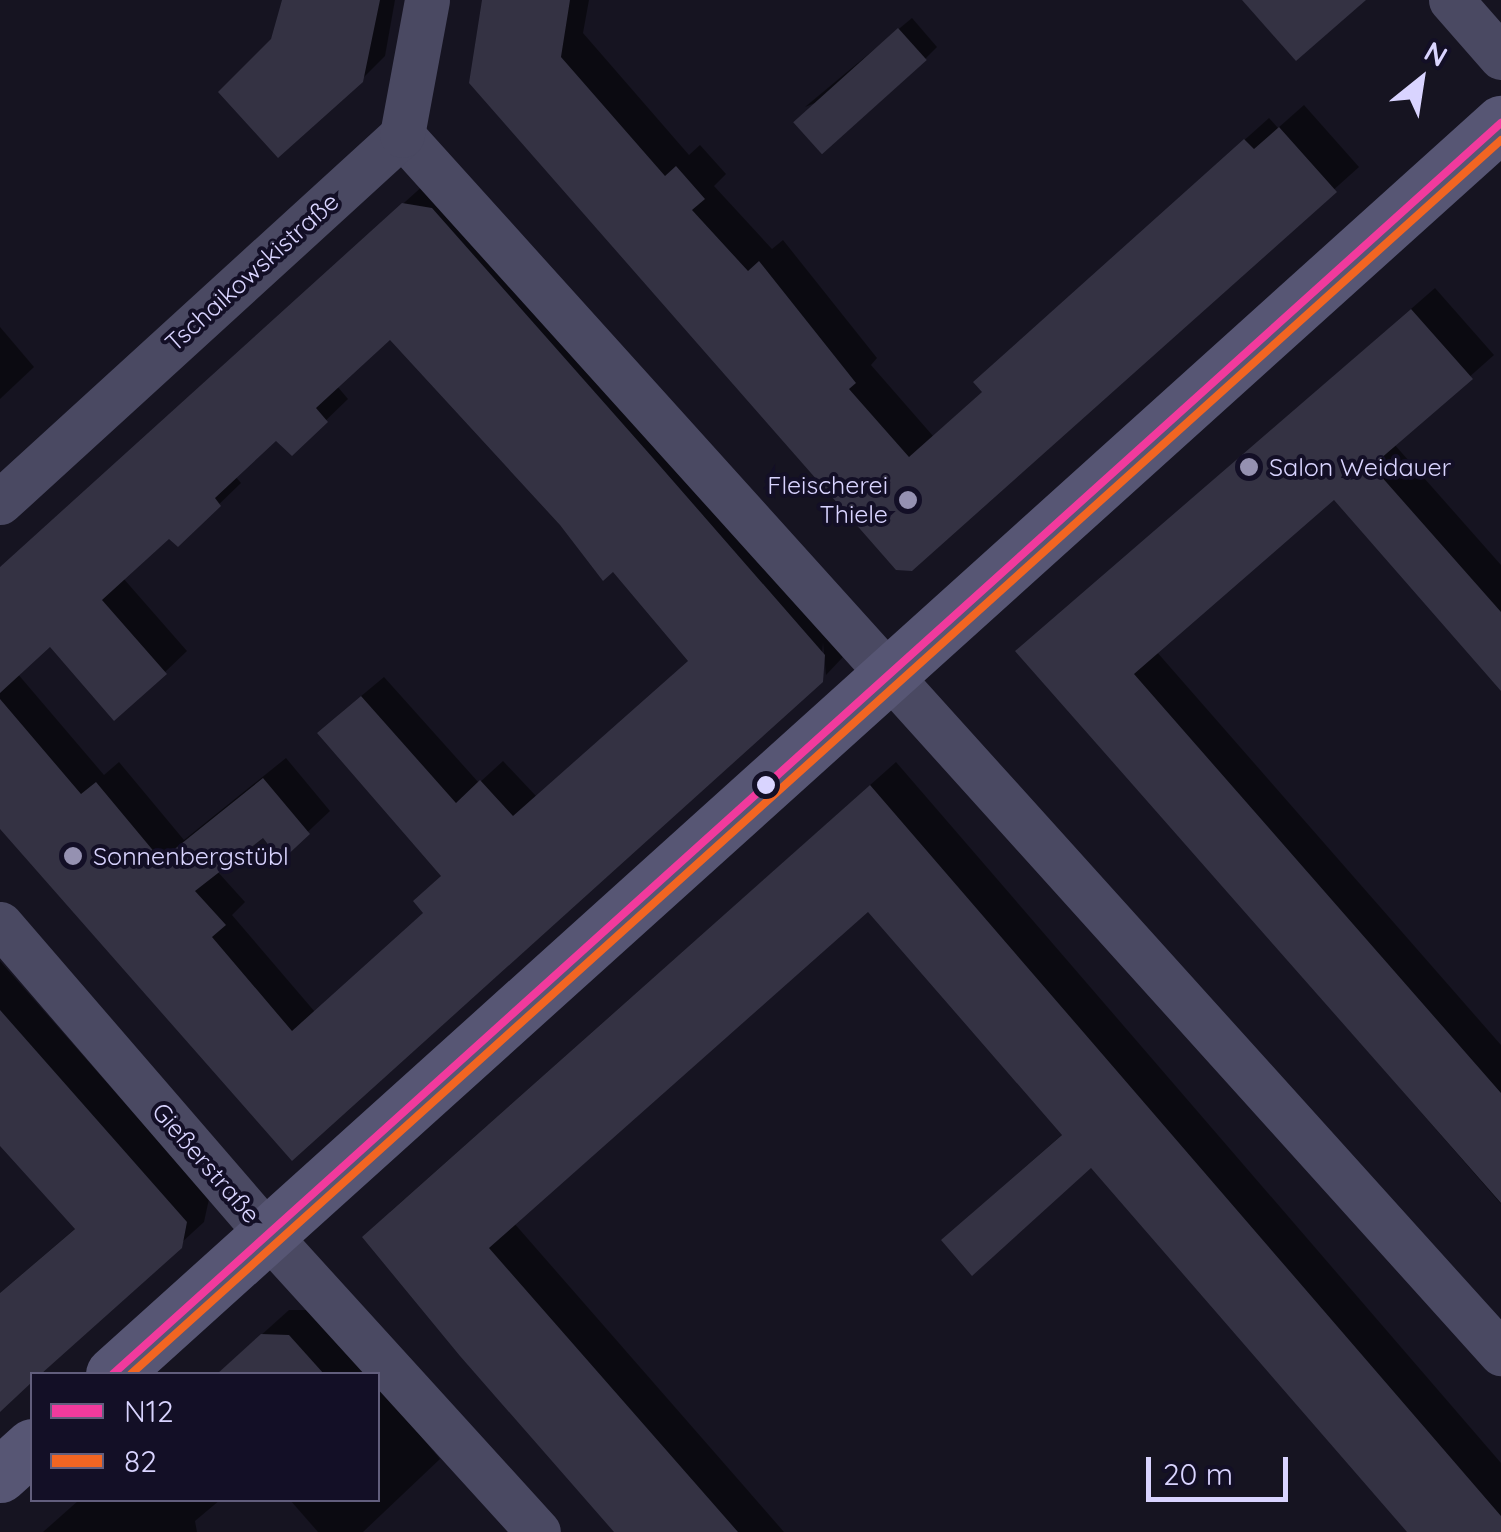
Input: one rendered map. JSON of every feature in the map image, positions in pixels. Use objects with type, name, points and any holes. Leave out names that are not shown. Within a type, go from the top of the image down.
[{"type":"street","points":[[428,0],[402,135],[1501,1353]]},
{"type":"street","points":[[1451,0],[1501,57]]},
{"type":"street","points":[[115,1372],[1501,123]]},
{"type":"street","name":"Tschaikowskistraße","points":[[0,502],[402,135]]},
{"type":"street","name":"Gießerstraße","points":[[0,924],[268,1235],[538,1532]]},
{"type":"street","points":[[0,1475],[30,1448]]},
{"type":"building","points":[[282,0],[380,0],[363,82],[278,158],[218,92],[271,39]]},
{"type":"building","points":[[482,0],[570,0],[561,57],[665,176],[676,166],[705,199],[692,210],[748,271],[759,261],[856,383],[849,389],[909,457],[982,392],[973,382],[1244,139],[1254,149],[1279,127],[1337,192],[912,571],[896,570],[469,83]]},
{"type":"building","points":[[1242,0],[1366,0],[1296,61]]},
{"type":"building","points":[[898,28],[927,60],[822,154],[793,122]]},
{"type":"building","points":[[402,203],[432,208],[653,458],[825,655],[823,682],[292,1161],[0,829],[0,699],[81,794],[96,782],[161,860],[263,778],[310,834],[281,861],[263,838],[195,891],[226,925],[212,937],[292,1031],[423,913],[413,901],[441,876],[317,733],[361,696],[456,803],[480,780],[513,816],[688,661],[613,572],[603,581],[560,525],[390,340],[316,408],[328,422],[292,456],[276,441],[215,498],[221,506],[178,547],[169,539],[102,600],[167,674],[114,721],[50,647],[0,693],[0,567]]},
{"type":"building","points":[[1411,309],[1473,379],[1372,466],[1501,612],[1501,691],[1334,500],[1134,674],[1501,1093],[1501,1203],[1015,651]]},
{"type":"building","points":[[870,785],[1501,1516],[1501,1532],[1407,1532],[1091,1168],[972,1276],[941,1240],[1062,1135],[868,912],[489,1248],[738,1532],[614,1532],[460,1356],[362,1237]]},
{"type":"building","points":[[0,1010],[187,1222],[182,1248],[43,1372],[30,1372],[30,1384],[0,1412],[0,1293],[75,1229],[0,1146]]},
{"type":"building","points":[[261,1334],[289,1335],[322,1372],[219,1372]]},
{"type":"transit line","name":"N12","points":[[115,1372],[1501,123]]},
{"type":"transit line","name":"82","points":[[133,1372],[1501,140]]},
{"type":"place","name":"Salon Weidauer","points":[[1249,467]]},
{"type":"place","name":"Fleischerei Thiele","points":[[908,500]]},
{"type":"place","name":"Sonnenbergstübl","points":[[73,856]]}]
